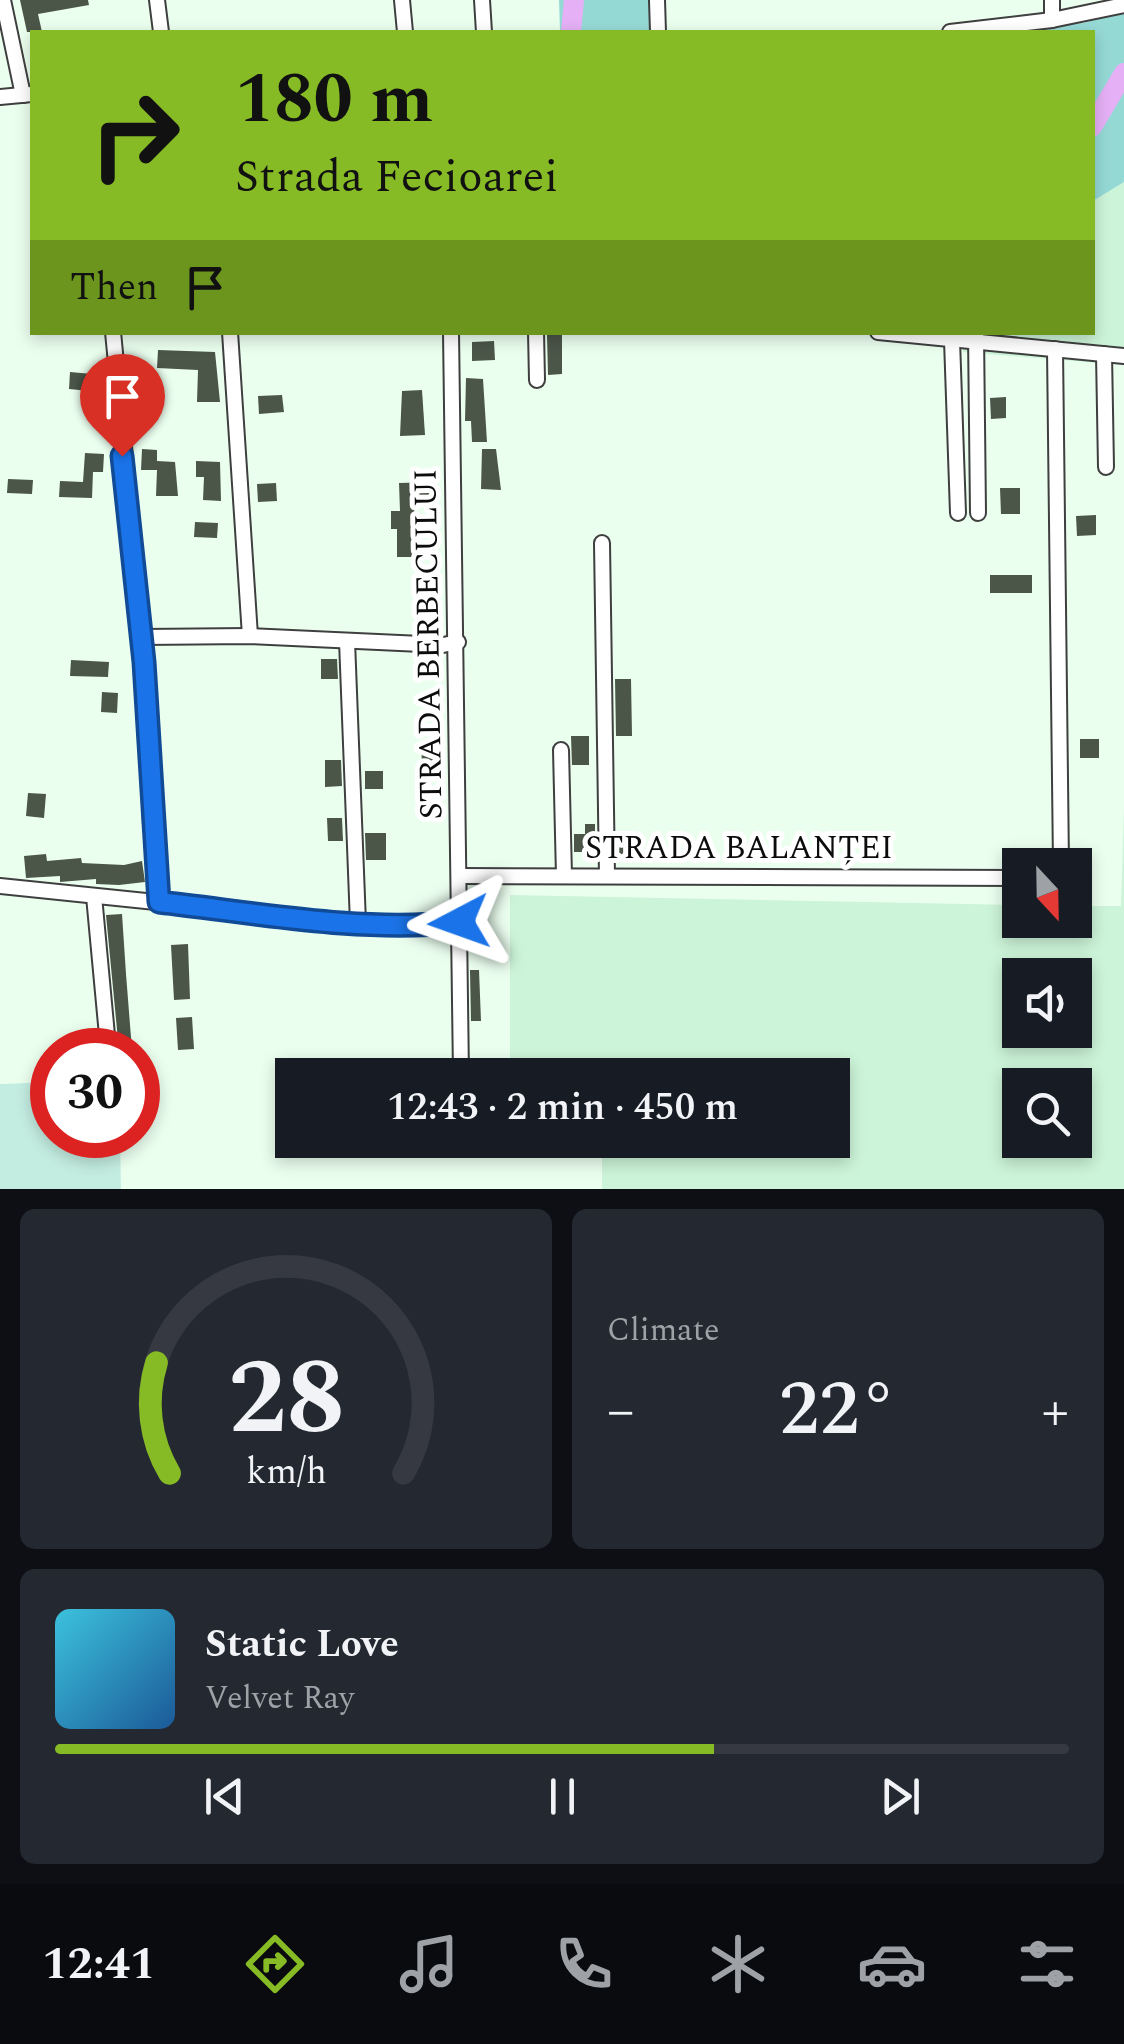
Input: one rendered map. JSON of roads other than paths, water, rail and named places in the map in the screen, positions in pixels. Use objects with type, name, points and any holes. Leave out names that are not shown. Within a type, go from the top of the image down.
[{"type":"street","points":[[0,97],[28,94],[4,0]]},
{"type":"street","points":[[157,0],[161,30]]},
{"type":"street","points":[[402,0],[404,30]]},
{"type":"street","points":[[482,0],[484,30]]},
{"type":"street","points":[[657,0],[658,30]]},
{"type":"street","points":[[1052,0],[1052,20]]},
{"type":"street","points":[[967,30],[1052,20],[1124,5]]},
{"type":"street","points":[[113,335],[142,637],[159,902]]},
{"type":"street","points":[[230,335],[250,636]]},
{"type":"street","name":"STRADA BERBECULUI","points":[[451,335],[461,1058]]},
{"type":"street","points":[[536,335],[537,380]]},
{"type":"street","points":[[906,335],[952,340],[976,337],[1124,356]]},
{"type":"street","points":[[976,337],[978,513]]},
{"type":"street","points":[[952,340],[958,513]]},
{"type":"street","points":[[1056,349],[1061,848]]},
{"type":"street","points":[[1104,354],[1106,467]]},
{"type":"street","points":[[602,543],[607,876]]},
{"type":"street","points":[[142,637],[250,636],[443,645],[458,642]]},
{"type":"street","points":[[347,640],[358,923]]},
{"type":"street","points":[[561,750],[564,876]]},
{"type":"street","name":"STRADA BALANȚEI","points":[[459,876],[1002,878]]},
{"type":"street","points":[[0,886],[358,923],[459,922]]},
{"type":"street","points":[[94,896],[106,1028]]},
{"type":"street","points":[[436,924],[459,953]]},
{"type":"waterway","points":[[571,30],[574,0]]},
{"type":"waterway","points":[[1095,122],[1124,73]]}]
